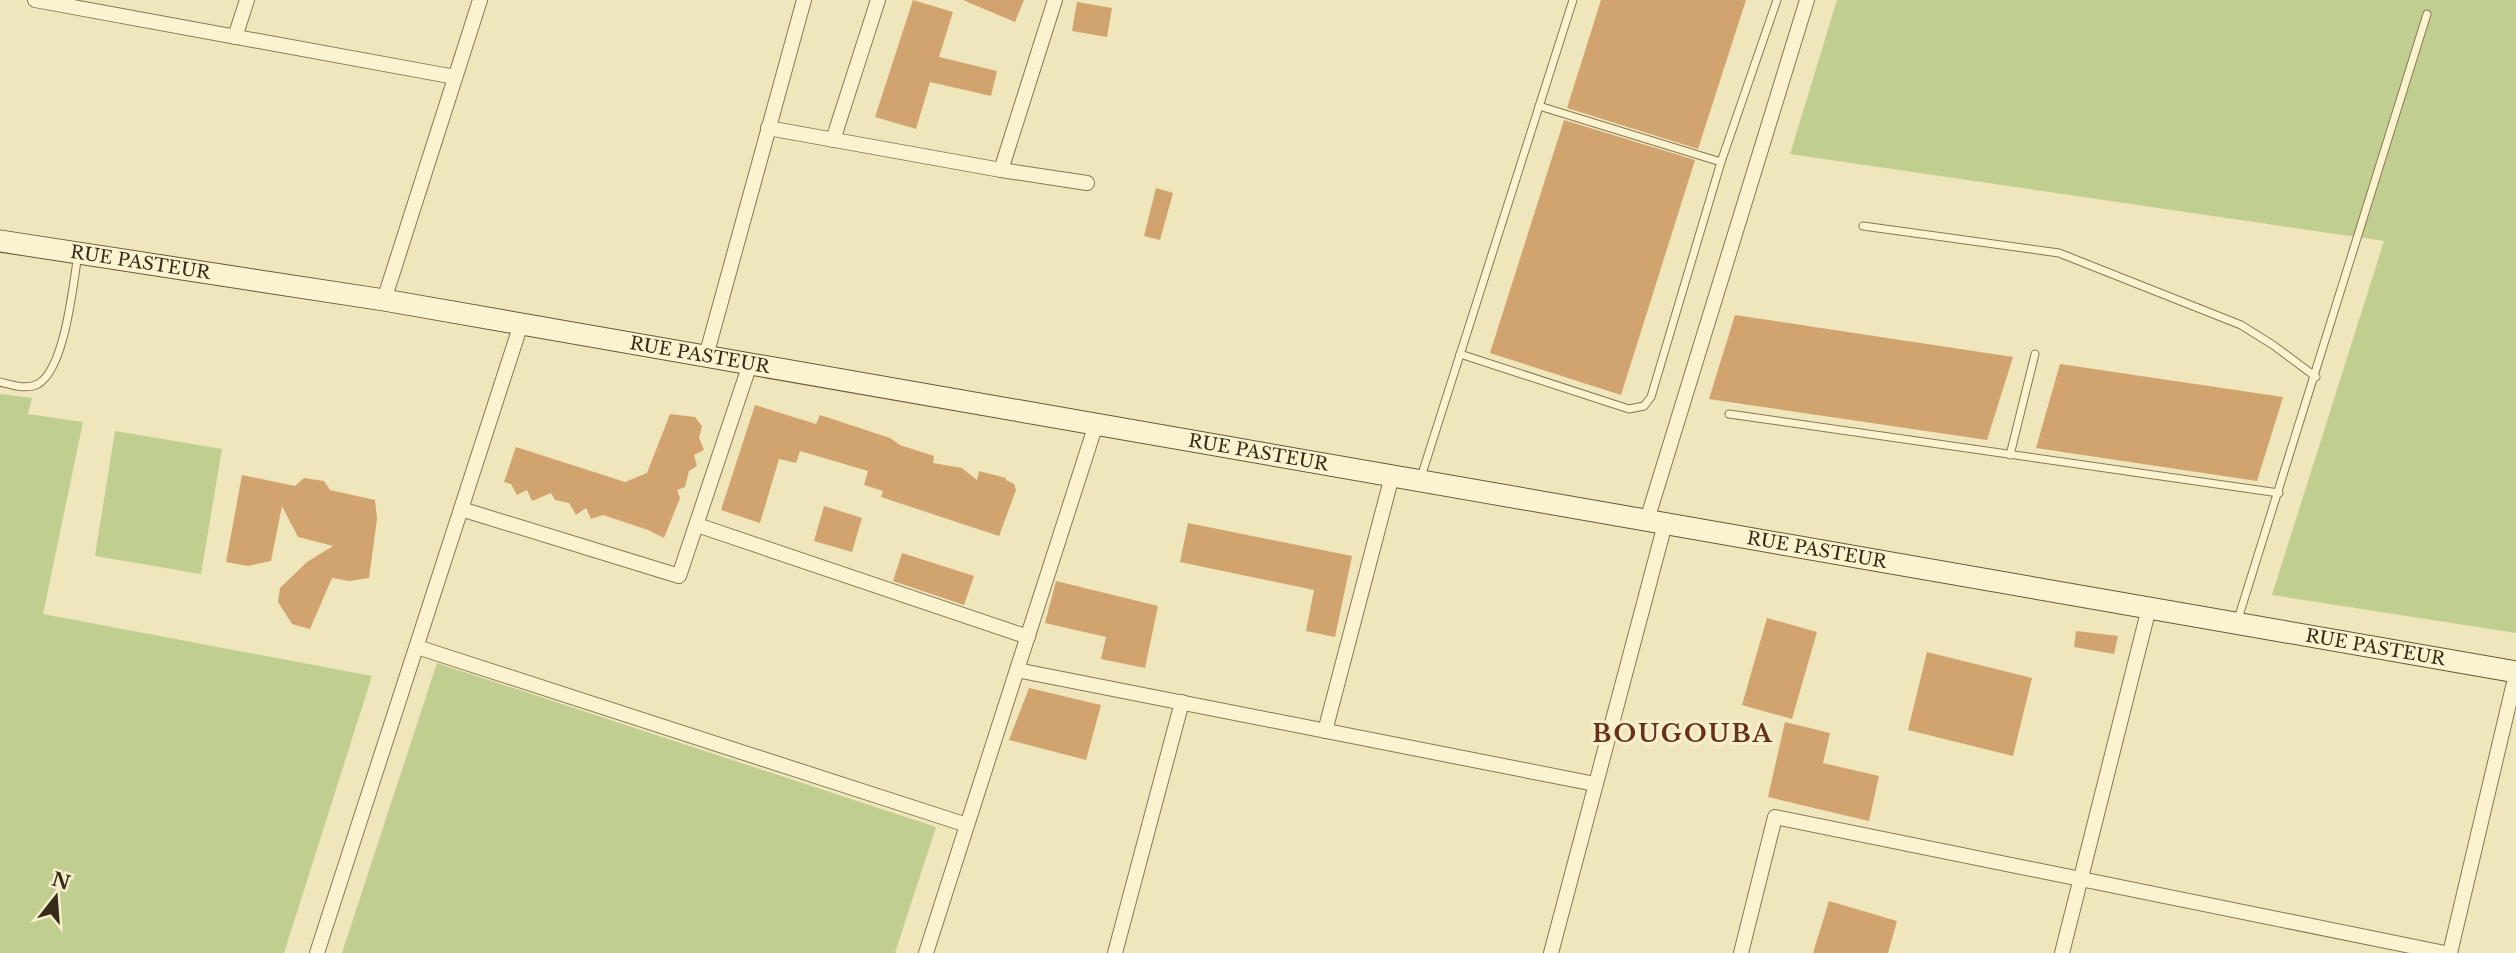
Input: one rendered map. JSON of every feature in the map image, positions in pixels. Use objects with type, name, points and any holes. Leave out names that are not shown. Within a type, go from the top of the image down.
[{"type":"main road","name":"RUE PASTEUR","points":[[0,240],[384,300],[2516,673]]},
{"type":"street","points":[[35,0],[455,77]]},
{"type":"street","points":[[235,37],[247,0]]},
{"type":"street","points":[[384,300],[480,0]]},
{"type":"street","points":[[706,356],[804,0]]},
{"type":"street","points":[[834,140],[878,0]]},
{"type":"street","points":[[1001,170],[1055,0]]},
{"type":"street","points":[[1551,953],[1595,784],[1656,522],[1807,0]]},
{"type":"street","points":[[768,128],[1087,183]]},
{"type":"street","points":[[317,953],[520,324]]},
{"type":"street","points":[[461,509],[679,576],[750,364]]},
{"type":"street","points":[[926,953],[1096,424]]},
{"type":"street","points":[[1325,731],[1392,476]]},
{"type":"street","points":[[697,525],[1028,637]]},
{"type":"street","points":[[2062,953],[2149,608]]},
{"type":"street","points":[[416,647],[967,825]]},
{"type":"street","points":[[1017,670],[1595,784]]},
{"type":"street","points":[[1741,953],[1775,817],[2447,953],[2516,673]]},
{"type":"street","points":[[1115,953],[1182,702]]},
{"type":"lane","points":[[1420,481],[1573,0]]},
{"type":"lane","points":[[1461,354],[1629,409],[1644,406],[1651,397],[1721,162],[1777,0]]},
{"type":"lane","points":[[2237,624],[2427,14]]},
{"type":"lane","points":[[1539,106],[1721,162]]},
{"type":"lane","points":[[1863,226],[2059,253],[2241,325],[2316,377]]},
{"type":"lane","points":[[0,382],[20,387],[37,384],[51,372],[60,352],[79,253]]},
{"type":"lane","points":[[2010,455],[2035,354]]},
{"type":"lane","points":[[1729,414],[2279,493]]},
{"type":"green space","points":[[1837,0],[2516,0],[2516,633],[2272,595],[2384,241],[1790,154]]},
{"type":"green space","points":[[0,394],[32,398],[28,414],[83,422],[43,614],[372,676],[284,953],[0,953]]},
{"type":"green space","points":[[115,431],[222,449],[201,574],[95,556]]},
{"type":"green space","points":[[437,663],[936,827],[895,953],[342,953]]},
{"type":"building","points":[[913,0],[953,12],[939,57],[997,71],[991,96],[930,82],[916,129],[875,117]]},
{"type":"building","points":[[963,0],[1024,0],[1015,22]]},
{"type":"building","points":[[1601,0],[1746,0],[1698,149],[1567,108]]},
{"type":"building","points":[[1077,2],[1112,8],[1107,37],[1072,31]]},
{"type":"building","points":[[1564,120],[1695,160],[1621,395],[1490,353]]},
{"type":"building","points":[[1156,188],[1173,193],[1160,240],[1144,236]]},
{"type":"building","points":[[1735,315],[2013,357],[1987,440],[1709,399]]},
{"type":"building","points":[[2060,364],[2283,397],[2257,481],[2036,448]]},
{"type":"building","points":[[755,405],[816,424],[820,415],[890,438],[900,445],[934,456],[933,463],[962,468],[977,480],[979,471],[1006,478],[1014,484],[1016,490],[999,536],[881,497],[883,491],[864,485],[868,471],[800,451],[796,463],[779,459],[760,523],[721,510]]},
{"type":"building","points":[[670,414],[695,417],[702,426],[699,438],[704,450],[694,455],[697,466],[689,471],[685,487],[677,490],[680,498],[664,538],[603,515],[591,519],[586,508],[576,515],[569,503],[555,500],[551,493],[532,501],[527,490],[517,495],[511,484],[504,482],[516,447],[625,482],[647,473]]},
{"type":"building","points":[[242,475],[295,486],[304,478],[324,481],[330,490],[375,500],[377,519],[369,578],[349,581],[332,578],[310,629],[292,624],[278,602],[280,588],[307,562],[333,546],[298,537],[282,506],[271,561],[248,566],[226,562]]},
{"type":"building","points":[[824,506],[862,518],[852,552],[814,541]]},
{"type":"building","points":[[1188,523],[1352,556],[1335,637],[1306,631],[1314,590],[1180,562]]},
{"type":"building","points":[[902,553],[974,576],[964,605],[893,581]]},
{"type":"building","points":[[1056,581],[1158,606],[1145,668],[1101,659],[1106,637],[1045,623]]},
{"type":"building","points":[[1767,618],[1817,632],[1792,719],[1742,705]]},
{"type":"building","points":[[2076,631],[2118,636],[2114,654],[2074,647]]},
{"type":"building","points":[[1927,652],[2032,678],[2013,756],[1908,730]]},
{"type":"building","points":[[1029,688],[1101,705],[1086,760],[1009,740]]},
{"type":"building","points":[[1785,722],[1830,733],[1823,763],[1879,776],[1869,821],[1768,797]]},
{"type":"building","points":[[1829,901],[1897,921],[1888,953],[1813,953]]},
{"type":"district","name":"BOUGOUBA","points":[[1683,734]]}]
